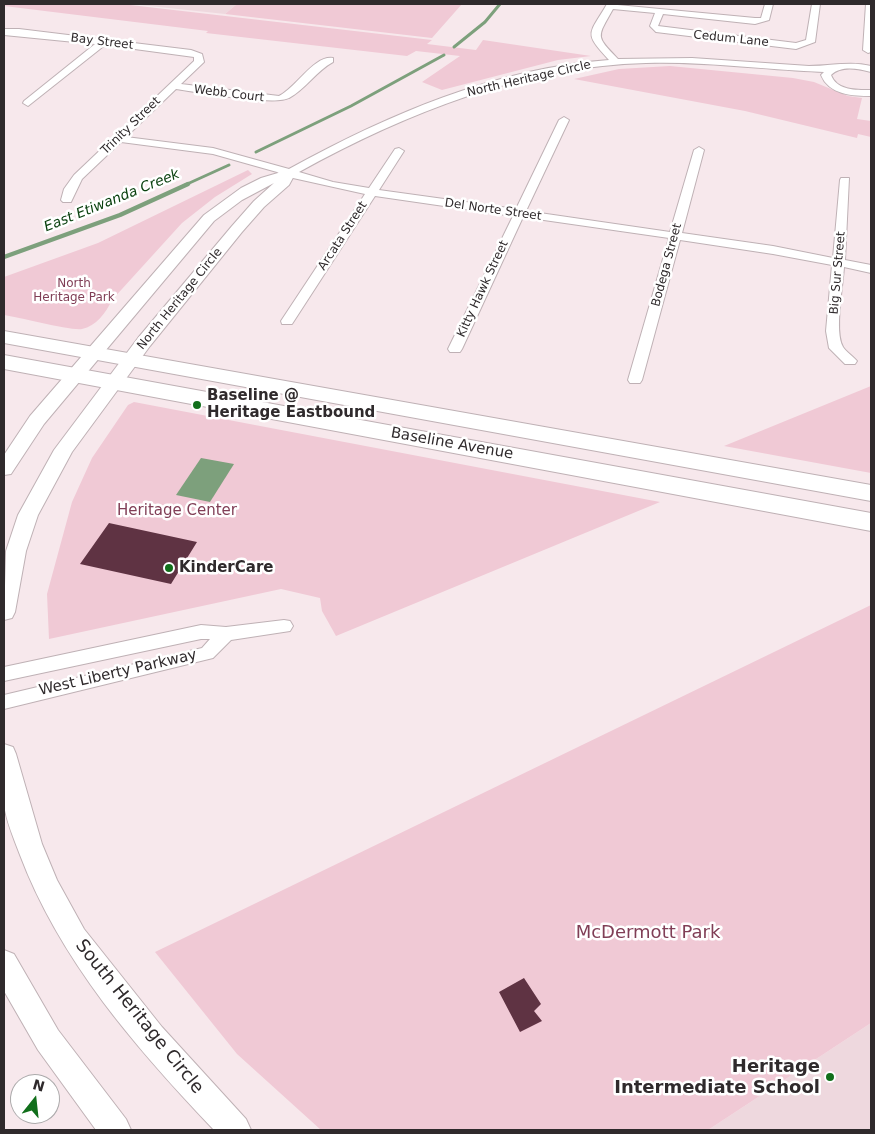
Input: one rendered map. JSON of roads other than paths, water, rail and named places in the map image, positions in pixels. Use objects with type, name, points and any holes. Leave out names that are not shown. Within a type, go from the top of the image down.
[{"type":"main road","name":"Baseline Avenue","points":[[4,336],[871,493]]},
{"type":"main road","name":"Baseline Avenue","points":[[4,362],[871,522]]},
{"type":"street","points":[[615,61],[596,41],[595,33],[611,5],[744,22],[765,20],[769,4]]},
{"type":"street","name":"Cedum Lane","points":[[660,12],[654,26],[656,29],[796,46],[810,42],[816,4]]},
{"type":"street","points":[[852,66],[870,52],[870,4]]},
{"type":"street","name":"Bay Street","points":[[4,32],[19,32],[103,42],[191,53],[200,56]]},
{"type":"street","points":[[28,103],[103,42]]},
{"type":"street","name":"Trinity Street","points":[[67,200],[70,189],[78,177],[199,62],[200,56]]},
{"type":"street","name":"Webb Court","points":[[172,86],[280,99],[291,94],[315,68],[330,60]]},
{"type":"street","name":"North Heritage Circle","points":[[95,353],[209,218],[229,201],[258,183],[288,174],[346,141],[430,105],[530,77],[615,61],[693,60],[788,69]]},
{"type":"street","points":[[788,69],[833,69],[852,66],[871,69]]},
{"type":"street","points":[[788,69],[826,78],[834,86],[841,89],[871,93]]},
{"type":"street","points":[[826,78],[827,73],[833,69]]},
{"type":"street","name":"Kitty Hawk Street","points":[[455,349],[564,120]]},
{"type":"street","name":"Del Norte Street","points":[[119,138],[230,154],[288,174],[371,193],[675,236],[839,262],[871,269]]},
{"type":"street","name":"Arcata Street","points":[[287,321],[399,150]]},
{"type":"street","name":"Bodega Street","points":[[635,380],[698,150]]},
{"type":"street","name":"North Heritage Circle","points":[[113,382],[242,223],[284,182],[288,174]]},
{"type":"street","name":"Big Sur Street","points":[[846,180],[833,339],[836,348],[850,361]]},
{"type":"street","points":[[4,469],[23,438],[95,353]]},
{"type":"street","points":[[4,612],[16,552],[28,515],[64,450],[113,382]]},
{"type":"street","name":"West Liberty Parkway","points":[[4,674],[201,632],[226,634],[284,626]]},
{"type":"street","name":"West Liberty Parkway","points":[[4,702],[207,653],[226,634]]},
{"type":"street","name":"South Heritage Circle","points":[[4,754],[14,799],[28,840],[54,901],[69,929],[93,964],[182,1075],[235,1130]]},
{"type":"street","points":[[4,964],[48,1040],[115,1130]]},
{"type":"waterway","name":"East Etiwanda Creek","points":[[454,47],[485,22],[500,4]]},
{"type":"waterway","name":"East Etiwanda Creek","points":[[256,152],[351,106],[444,55]]},
{"type":"waterway","name":"East Etiwanda Creek","points":[[185,185],[229,165]]},
{"type":"waterway","name":"East Etiwanda Creek","points":[[4,257],[120,215],[188,184]]},
{"type":"place","name":"Baseline @ Heritage Eastbound","points":[[197,405]]},
{"type":"place","name":"KinderCare","points":[[169,568]]},
{"type":"place","name":"Heritage Intermediate School","points":[[830,1077]]},
{"type":"park label","name":"North Heritage Park","points":[[74,291]]},
{"type":"park label","name":"Heritage Center","points":[[177,511]]},
{"type":"park label","name":"McDermott Park","points":[[648,933]]}]
